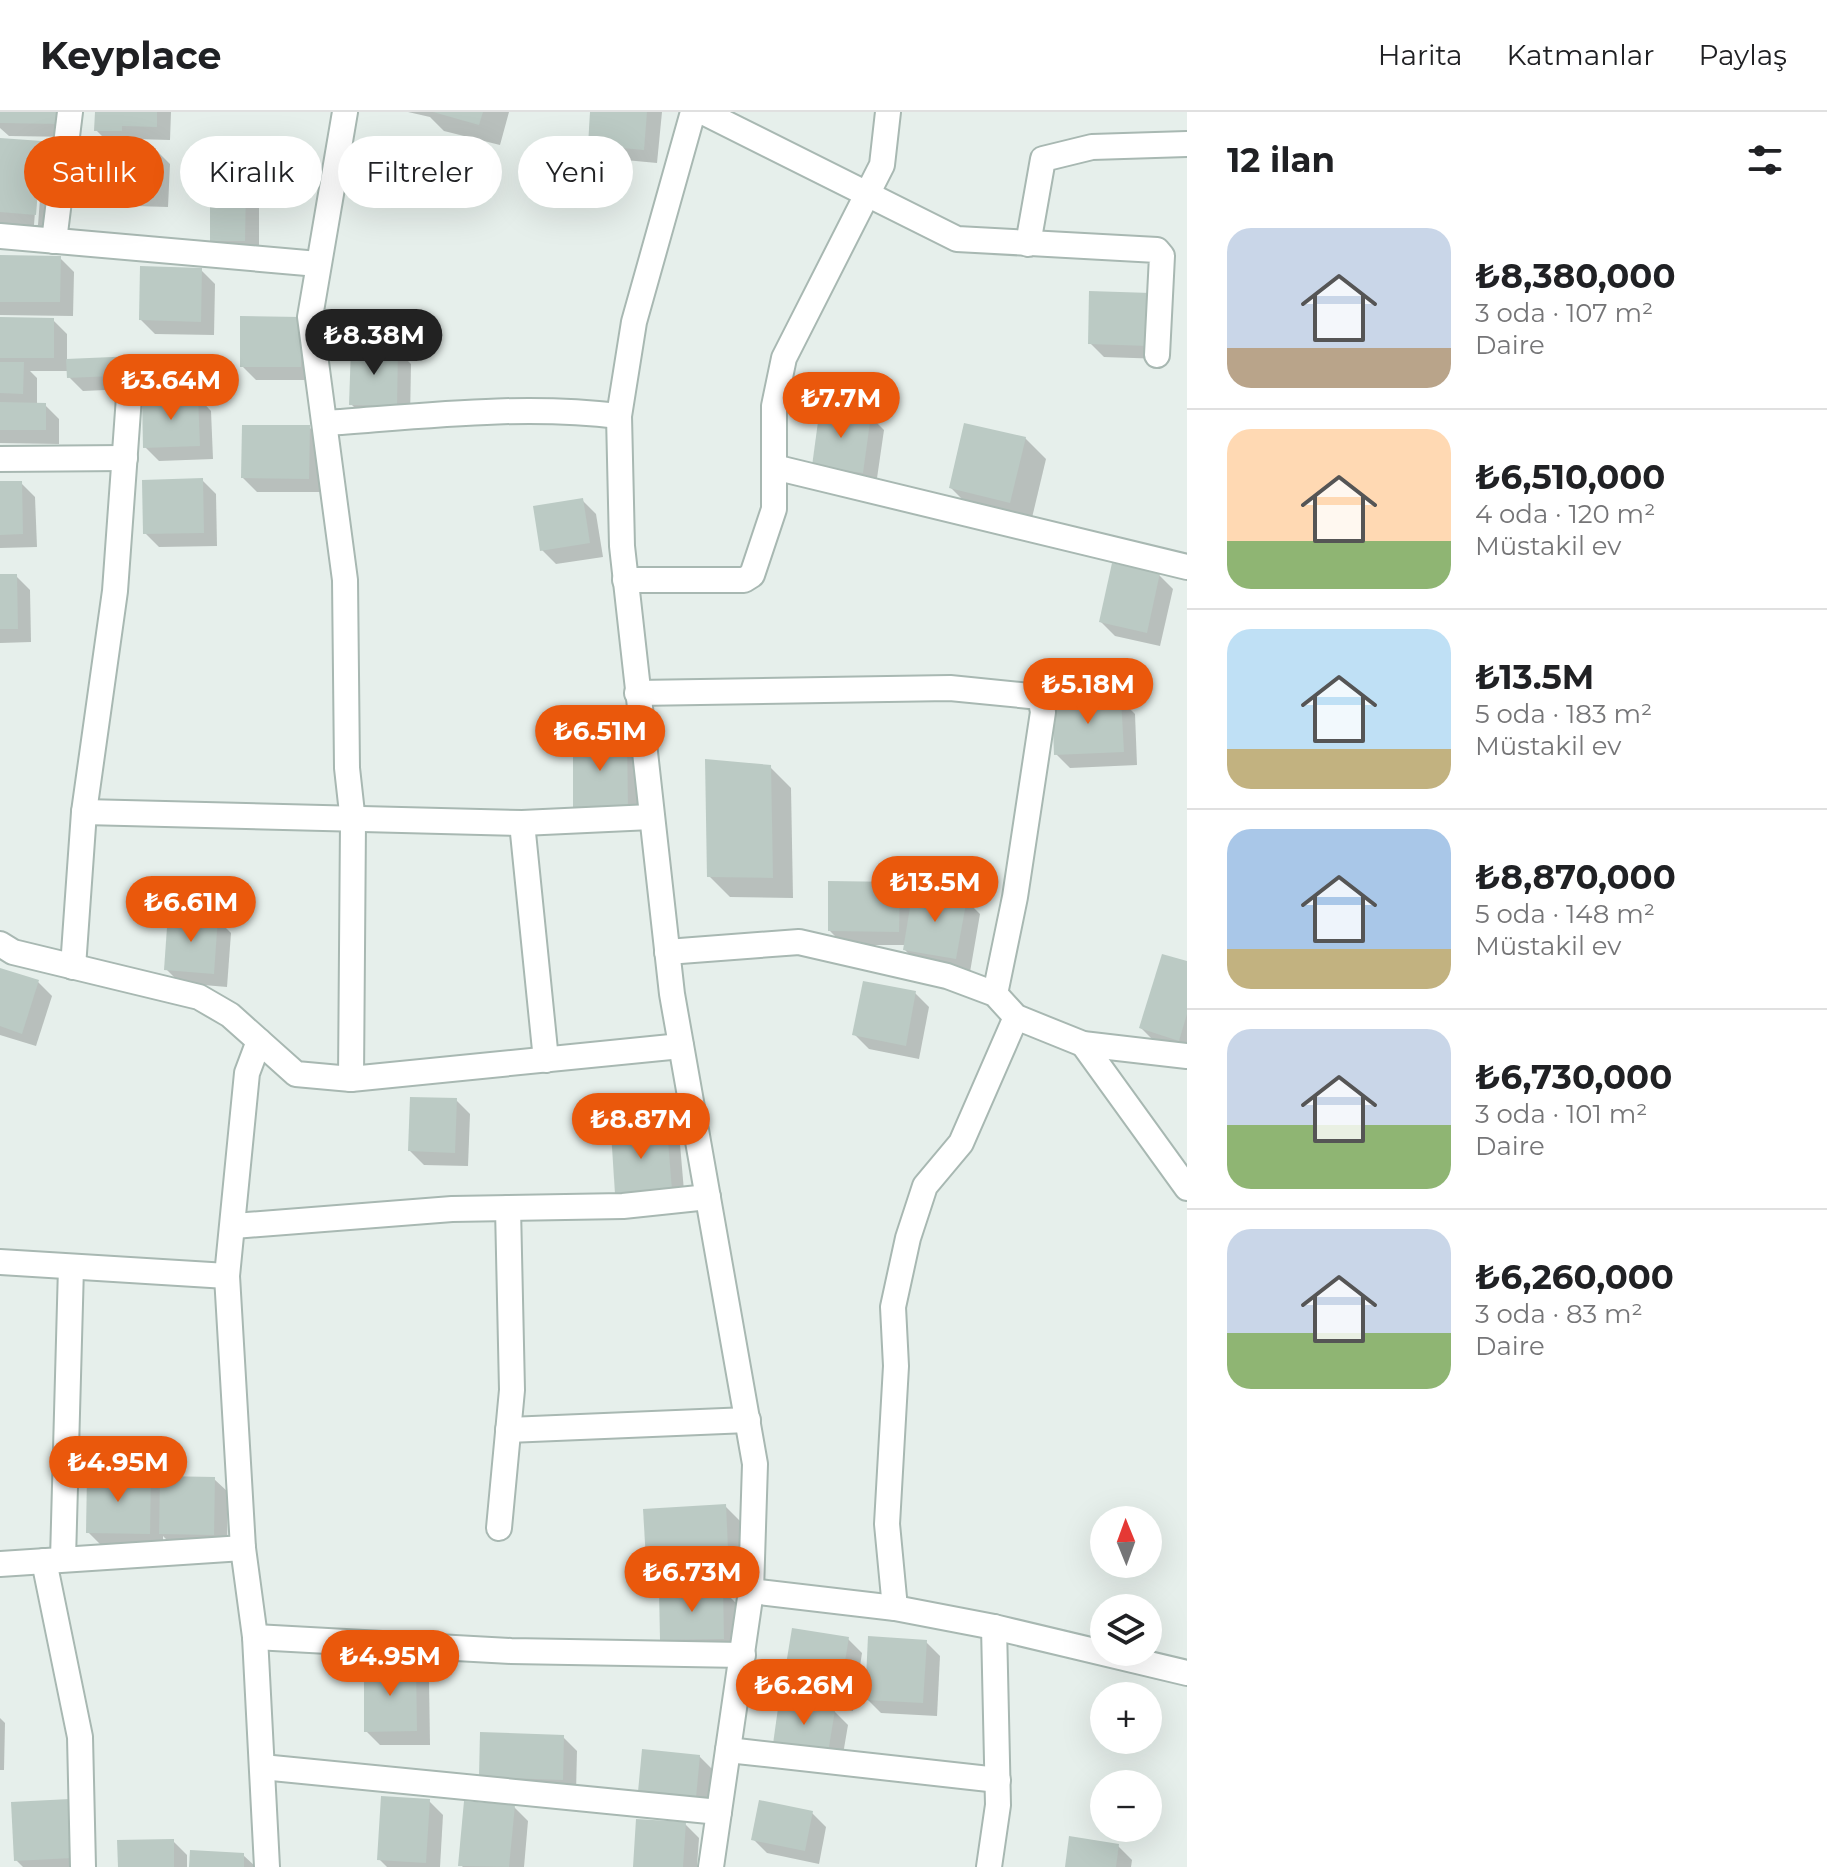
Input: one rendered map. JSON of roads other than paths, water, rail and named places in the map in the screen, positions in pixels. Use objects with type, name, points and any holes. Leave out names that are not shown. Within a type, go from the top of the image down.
[{"type":"street","points":[[54,241],[70,112]]},
{"type":"street","points":[[345,112],[310,317],[327,423],[345,580],[347,768],[353,822],[351,1079]]},
{"type":"street","points":[[693,112],[634,322],[619,416],[625,580],[667,952],[755,1464],[751,1591],[711,1867]]},
{"type":"street","points":[[703,112],[957,239],[1157,250],[1162,256],[1157,355]]},
{"type":"street","points":[[625,580],[744,580],[752,575],[774,509],[774,406],[784,358],[882,165],[888,112]]},
{"type":"street","points":[[1028,244],[1043,159],[1092,147],[1187,144]]},
{"type":"street","points":[[0,236],[318,264]]},
{"type":"street","points":[[73,967],[84,812],[115,591],[130,383]]},
{"type":"street","points":[[327,423],[469,413],[590,412],[619,416]]},
{"type":"street","points":[[0,459],[125,458]]},
{"type":"street","points":[[774,467],[1187,567]]},
{"type":"street","points":[[637,693],[950,688],[1040,697],[1043,712],[1015,897],[995,994]]},
{"type":"street","points":[[84,812],[353,822],[522,823],[651,817]]},
{"type":"street","points":[[522,823],[546,1060]]},
{"type":"street","points":[[667,952],[799,942],[947,976],[995,994],[1016,1017],[1083,1044],[1187,1056]]},
{"type":"street","points":[[0,944],[13,952],[199,997],[230,1015],[296,1074],[351,1079],[681,1046]]},
{"type":"street","points":[[895,1608],[887,1524],[896,1366],[893,1307],[908,1238],[925,1186],[961,1143],[1016,1017]]},
{"type":"street","points":[[259,1041],[247,1073],[227,1276],[243,1548],[255,1637],[267,1867]]},
{"type":"street","points":[[1083,1044],[1187,1188]]},
{"type":"street","points":[[234,1226],[508,1208],[623,1206],[708,1197]]},
{"type":"street","points":[[499,1528],[512,1390],[508,1208]]},
{"type":"street","points":[[0,1262],[227,1276]]},
{"type":"street","points":[[71,1267],[54,1560],[80,1737],[83,1867]]},
{"type":"street","points":[[508,1430],[748,1420]]},
{"type":"street","points":[[0,1564],[243,1548]]},
{"type":"street","points":[[751,1591],[895,1608],[994,1627],[1187,1673]]},
{"type":"street","points":[[989,1867],[998,1780],[994,1627]]},
{"type":"street","points":[[255,1637],[511,1651],[743,1655]]},
{"type":"street","points":[[728,1750],[998,1780]]},
{"type":"street","points":[[262,1767],[719,1812]]}]
